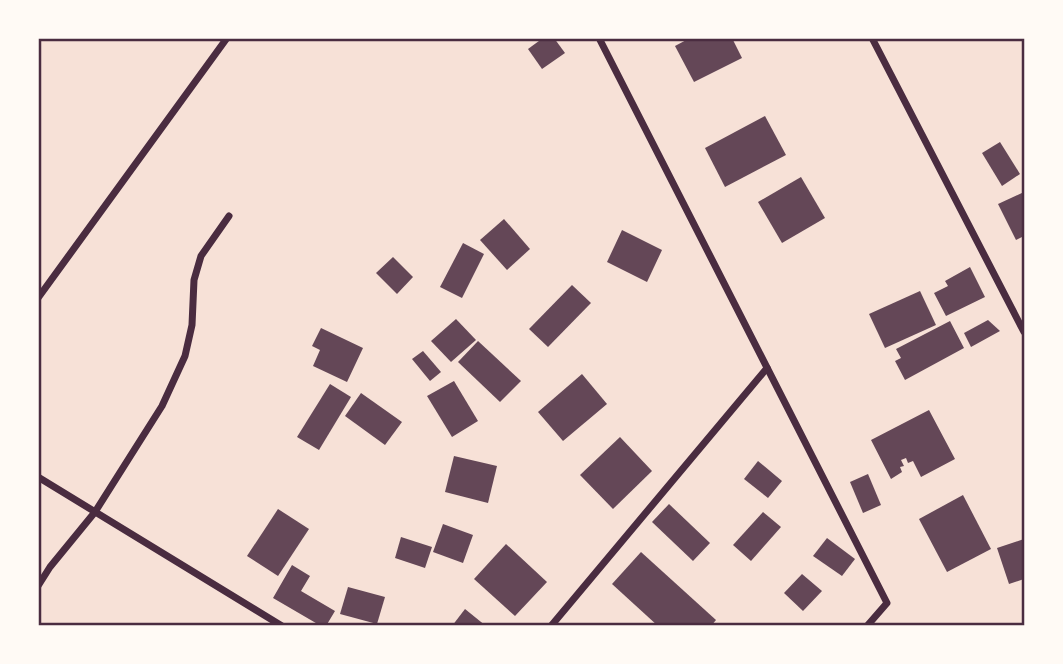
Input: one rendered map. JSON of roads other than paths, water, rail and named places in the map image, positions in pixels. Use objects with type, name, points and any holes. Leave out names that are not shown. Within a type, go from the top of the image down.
[{"type":"street","points":[[38,298],[227,38]]},
{"type":"street","points":[[599,38],[887,603],[867,625]]},
{"type":"street","points":[[872,38],[1024,332]]},
{"type":"street","points":[[38,586],[95,512],[162,406],[186,356],[192,325],[194,280],[201,256],[229,216]]},
{"type":"street","points":[[551,625],[767,368]]},
{"type":"street","points":[[38,477],[282,625]]}]
